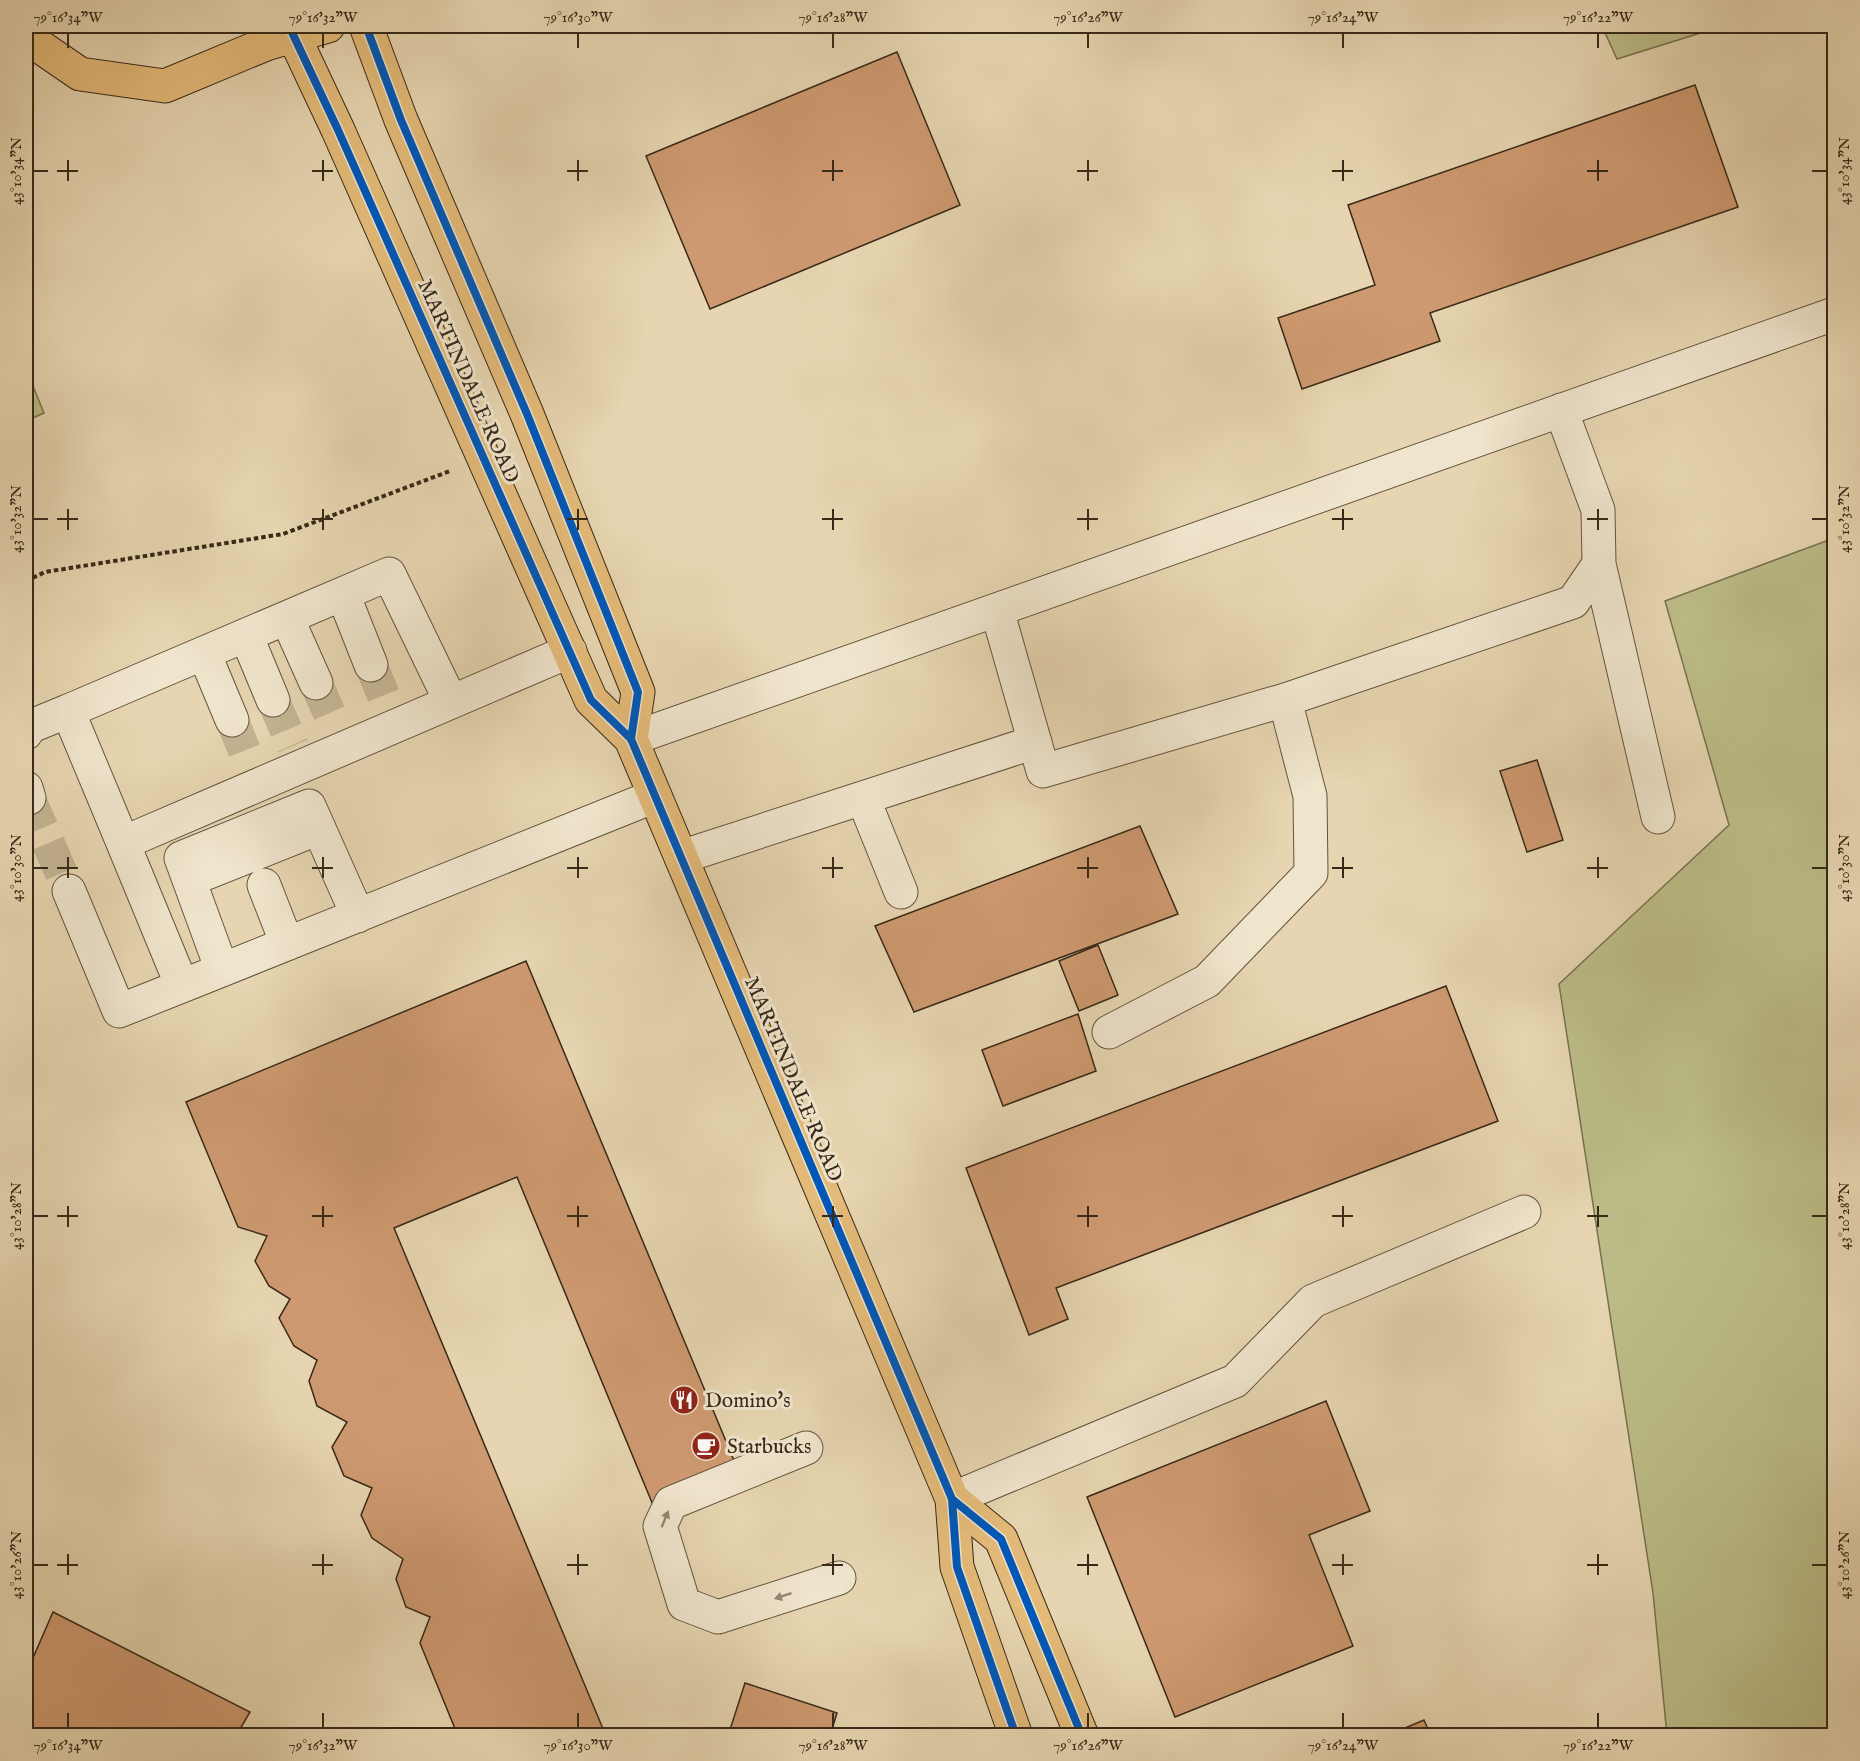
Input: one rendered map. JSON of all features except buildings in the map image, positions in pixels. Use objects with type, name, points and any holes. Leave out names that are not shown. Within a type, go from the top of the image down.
[{"type":"main road","points":[[26,37],[80,74],[165,86],[266,44],[291,31],[328,26]]},
{"type":"main road","name":"MARTINDALE ROAD","points":[[366,26],[401,120],[527,414],[638,692],[631,739]]},
{"type":"main road","name":"MARTINDALE ROAD","points":[[291,31],[343,140],[591,700],[631,739],[952,1499],[957,1567],[1016,1736]]},
{"type":"main road","name":"MARTINDALE ROAD","points":[[952,1499],[1001,1539],[1082,1736]]},
{"type":"lane","points":[[631,739],[1834,314]]},
{"type":"lane","points":[[1561,410],[1598,510],[1599,564],[1658,817]]},
{"type":"lane","points":[[997,610],[1043,771],[1285,700],[1573,602],[1599,564]]},
{"type":"lane","points":[[26,733],[30,727],[389,574],[451,702]]},
{"type":"lane","points":[[343,594],[371,665]]},
{"type":"lane","points":[[287,618],[316,683]]},
{"type":"lane","points":[[246,635],[273,700]]},
{"type":"lane","points":[[123,843],[254,773],[297,757],[340,737],[393,718],[451,702],[570,651]]},
{"type":"lane","points":[[204,653],[232,720]]},
{"type":"lane","points":[[1109,1032],[1207,981],[1311,873],[1310,796],[1285,700]]},
{"type":"lane","points":[[68,711],[182,986]]},
{"type":"lane","points":[[681,857],[1035,742]]},
{"type":"lane","points":[[69,891],[118,1011],[655,796]]},
{"type":"lane","points":[[863,798],[901,892]]},
{"type":"lane","points":[[222,970],[182,858],[309,806],[358,916]]},
{"type":"lane","points":[[264,885],[288,944]]},
{"type":"lane","points":[[952,1499],[1235,1381],[1313,1301],[1524,1212]]},
{"type":"lane","points":[[806,1448],[671,1503],[660,1526],[684,1604],[718,1617],[839,1578]]},
{"type":"path","points":[[26,580],[45,572],[283,534],[454,470]]},
{"type":"green space","points":[[1602,26],[1723,26],[1617,59]]},
{"type":"green space","points":[[26,369],[44,413],[26,421]]},
{"type":"green space","points":[[1834,538],[1834,1735],[1667,1735],[1653,1593],[1559,984],[1729,825],[1665,601]]},
{"type":"tunnel","points":[[371,665],[389,709]]},
{"type":"tunnel","points":[[316,683],[335,726]]},
{"type":"tunnel","points":[[273,700],[293,746]]},
{"type":"tunnel","points":[[232,720],[249,762]]},
{"type":"tunnel","points":[[29,798],[69,891]]},
{"type":"cycle path","points":[[289,26],[338,130],[591,700],[631,739],[952,1499],[957,1567],[1016,1736]]},
{"type":"cycle path","points":[[366,26],[401,120],[527,414],[638,692],[631,739]]},
{"type":"cycle path","points":[[952,1499],[1001,1539],[1082,1736]]},
{"type":"place","name":"Domino's","points":[[684,1400]]},
{"type":"place","name":"Starbucks","points":[[706,1446]]}]
